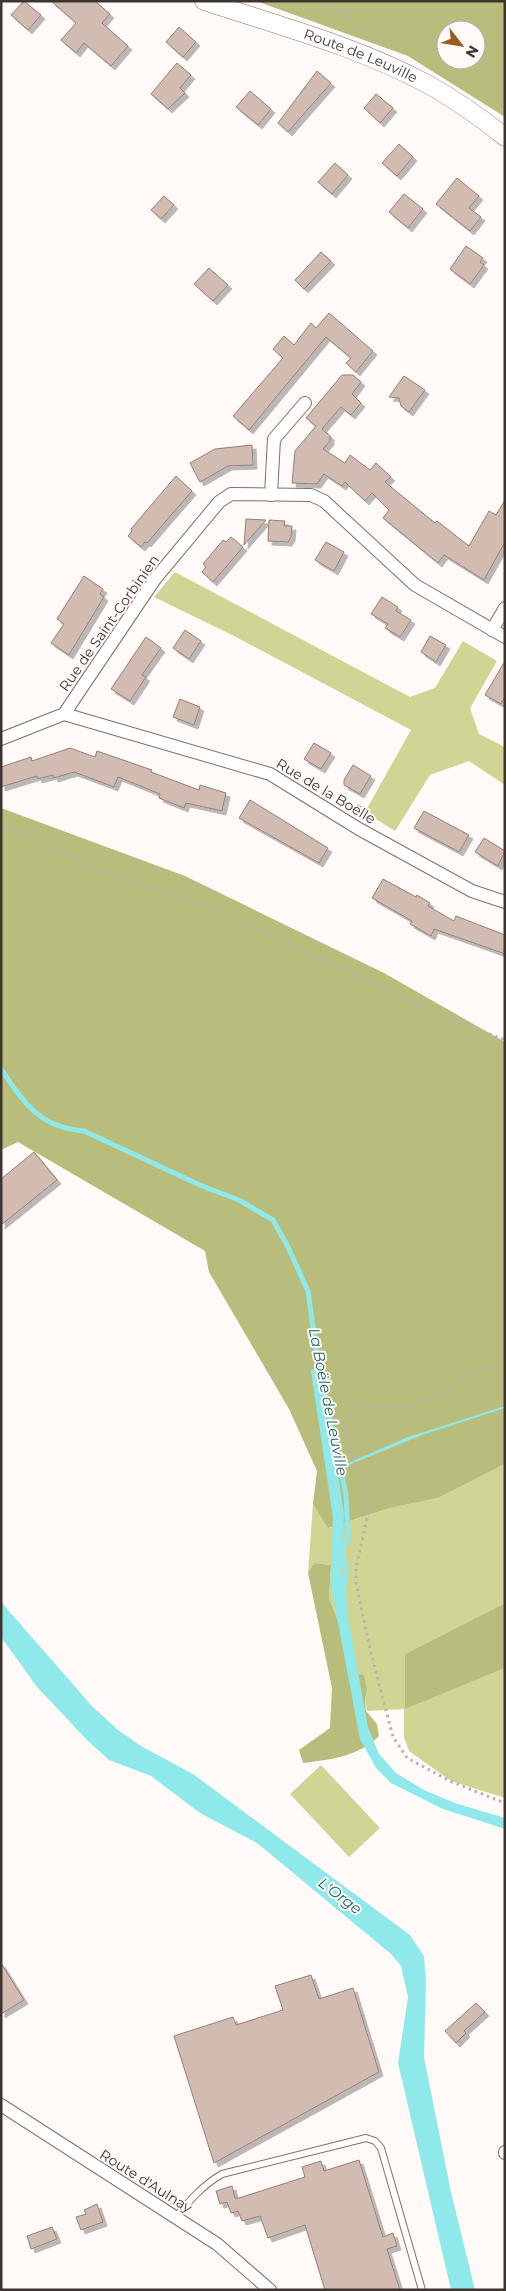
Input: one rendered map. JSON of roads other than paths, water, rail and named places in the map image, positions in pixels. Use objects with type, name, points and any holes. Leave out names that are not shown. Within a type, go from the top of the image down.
[{"type":"street","name":"Route de Leuville","points":[[204,1],[347,50],[418,79],[448,96],[505,137]]},
{"type":"street","points":[[272,495],[274,439],[305,403]]},
{"type":"street","name":"Rue de Saint-Corbinien","points":[[64,714],[155,579],[220,502],[231,494],[311,495],[324,501],[415,585],[505,637]]},
{"type":"street","points":[[492,630],[505,608]]},
{"type":"street","points":[[1,739],[64,714]]},
{"type":"street","name":"Rue de la Boëlle","points":[[64,714],[270,774],[359,829],[472,891],[505,902]]},
{"type":"street","name":"Route d'Aulnay","points":[[1,2105],[104,2174],[217,2244],[270,2290]]},
{"type":"lane","points":[[176,2217],[192,2196],[209,2181],[222,2174],[366,2138],[375,2141],[381,2148],[422,2290]]},
{"type":"water","points":[[312,1369],[319,1370],[322,1376],[337,1468],[408,1437],[505,1406],[505,1408],[422,1435],[344,1467],[338,1474],[344,1515],[341,1570],[344,1595],[368,1727],[379,1754],[396,1773],[424,1790],[455,1803],[505,1818],[505,1829],[443,1809],[391,1783],[376,1768],[360,1739],[331,1586],[333,1517]]},
{"type":"water","name":"L'Orge","points":[[1,1602],[92,1706],[118,1730],[141,1746],[193,1774],[410,1935],[424,1956],[426,1980],[424,2057],[451,2192],[475,2290],[451,2290],[398,2063],[408,1997],[401,1966],[391,1954],[257,1843],[200,1813],[151,1776],[109,1760],[87,1740],[37,1687],[1,1637]]},
{"type":"waterway","name":"La Boële de Leuville","points":[[1,1069],[26,1103],[44,1119],[68,1129],[84,1131],[202,1186],[239,1200],[273,1220],[288,1247],[308,1291],[319,1370],[346,1494],[348,1538],[342,1550],[346,1572],[343,1591],[345,1604]]}]
